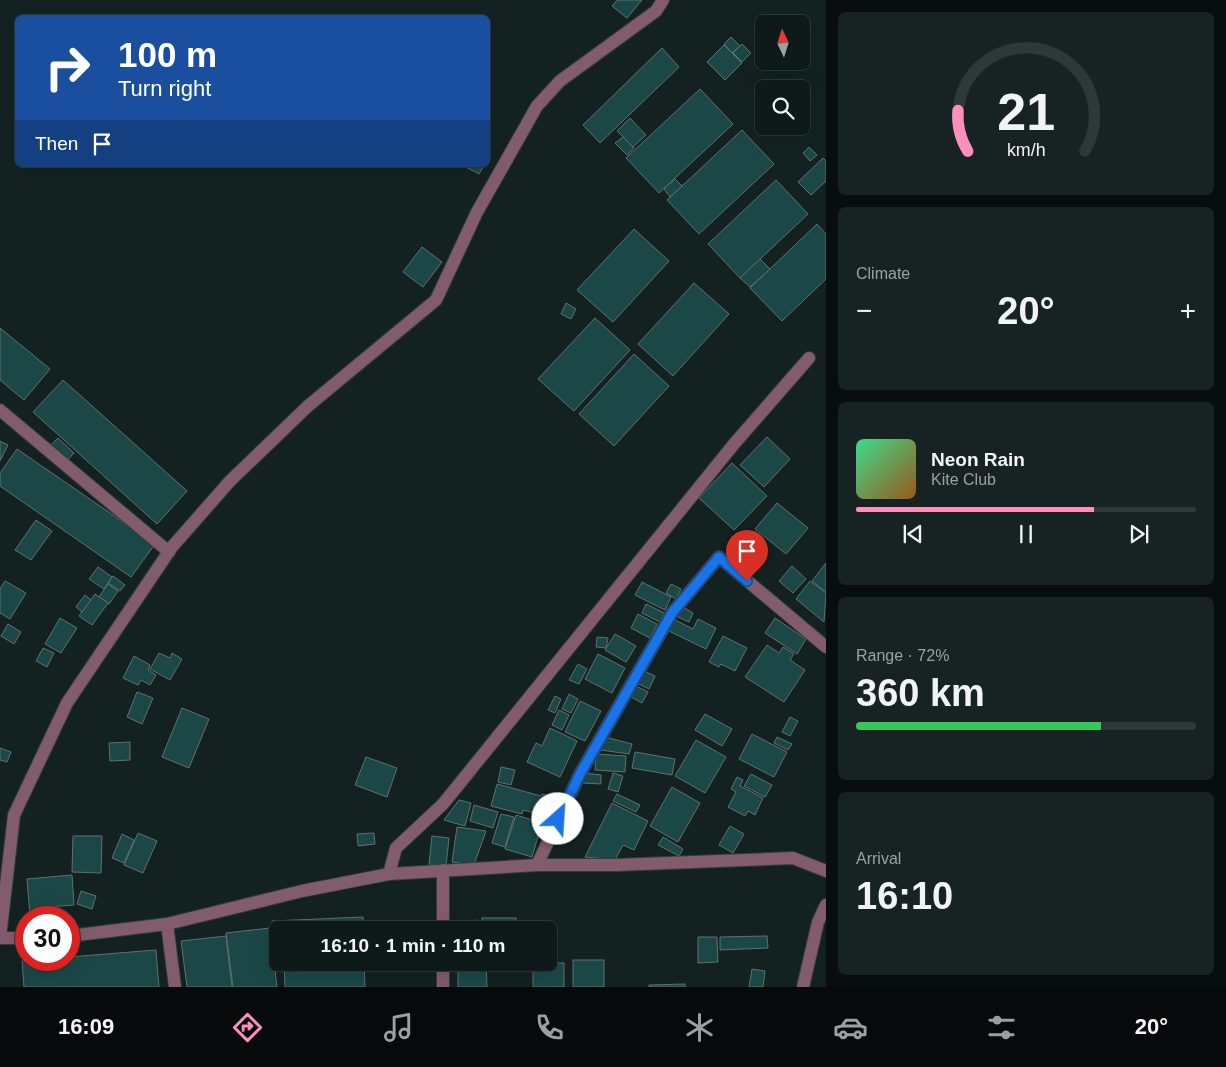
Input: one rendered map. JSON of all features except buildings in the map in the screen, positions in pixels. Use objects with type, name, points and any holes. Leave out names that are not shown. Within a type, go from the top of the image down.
[{"type":"street","points":[[15,938],[0,938],[14,815],[67,703],[169,552],[230,481],[308,406],[436,300],[477,212],[536,106],[560,80],[656,11],[663,0]]},
{"type":"street","points":[[389,874],[396,848],[443,804],[734,444],[808,358]]},
{"type":"street","points":[[0,410],[169,552]]},
{"type":"street","points":[[537,865],[580,774],[672,613],[719,557],[826,647]]},
{"type":"street","points":[[80,935],[166,924],[302,891],[389,874],[537,865],[616,865],[792,858],[826,871]]},
{"type":"street","points":[[443,870],[443,921]]},
{"type":"street","points":[[803,987],[818,922],[826,905]]},
{"type":"street","points":[[166,924],[175,987]]},
{"type":"street","points":[[443,971],[443,987]]},
{"type":"route","points":[[558,819],[580,774],[672,613],[719,557],[747,581]]}]
